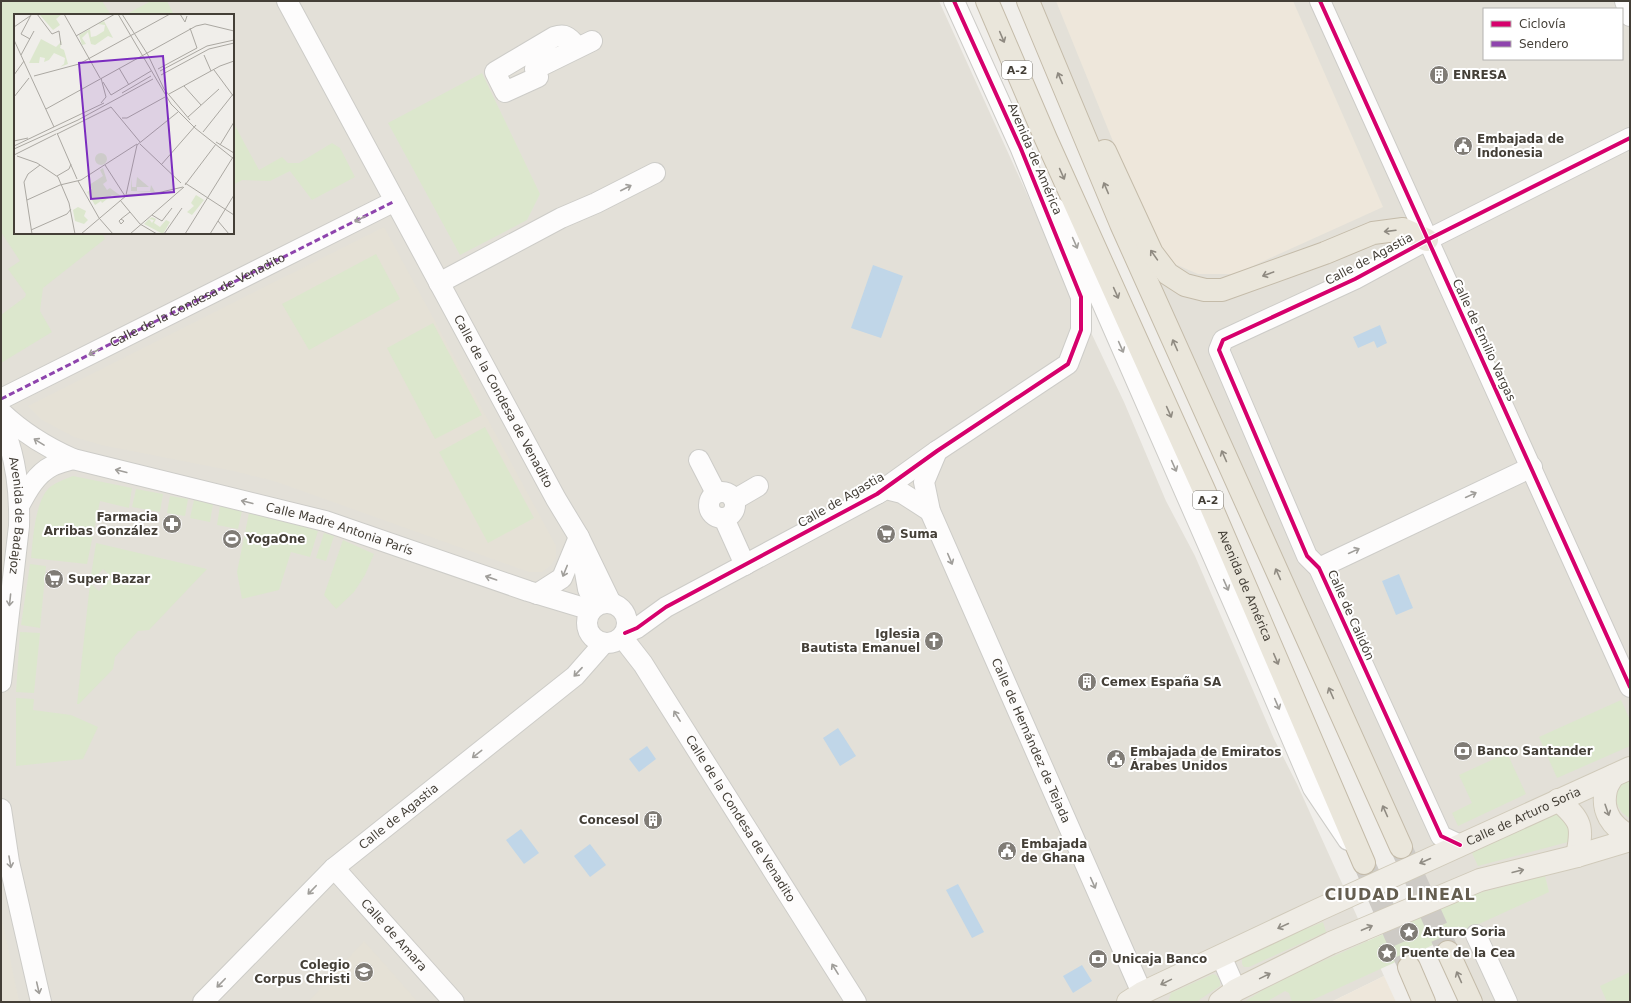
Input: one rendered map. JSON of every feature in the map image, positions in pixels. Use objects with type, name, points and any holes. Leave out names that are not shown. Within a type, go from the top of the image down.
[{"type":"highway","name":"Avenida de América","points":[[987,1],[1046,139],[1204,490],[1364,863]]},
{"type":"highway","name":"A-2","points":[[1028,1],[1121,224],[1401,847]]},
{"type":"highway","points":[[1075,114],[1108,154],[1152,253],[1168,274],[1185,285],[1205,290],[1222,290],[1325,253],[1373,233],[1403,229],[1427,240]]},
{"type":"highway","points":[[1448,952],[1471,1002]]},
{"type":"highway","points":[[1409,967],[1424,1002]]},
{"type":"main road","name":"Calle de Arturo Soria","points":[[1139,999],[1221,956],[1621,772]]},
{"type":"main road","points":[[1621,772],[1606,789],[1605,803],[1612,823],[1630,836]]},
{"type":"main road","points":[[1558,800],[1573,813],[1580,825],[1580,840],[1577,856]]},
{"type":"main road","points":[[1228,996],[1331,943],[1480,880],[1577,856],[1630,840]]},
{"type":"street","name":"Calle de la Condesa de Venadito","points":[[287,1],[567,519],[579,537],[604,607]]},
{"type":"street","name":"Avenida de América","points":[[954,1],[1021,149],[1081,297],[1081,330]]},
{"type":"street","name":"Calle de Emilio Vargas","points":[[1320,1],[1427,240],[1532,467],[1630,687]]},
{"type":"street","points":[[1624,1],[1630,16]]},
{"type":"street","points":[[560,35],[567,36],[582,42],[534,69],[538,77],[505,92],[495,72],[554,37],[560,35]]},
{"type":"street","name":"Calle de Agastia","points":[[1223,340],[1355,279],[1427,240],[1630,138]]},
{"type":"street","points":[[1021,149],[1074,240],[1313,788],[1364,863]]},
{"type":"street","points":[[439,283],[561,218],[596,203],[655,173]]},
{"type":"street","name":"Calle de la Condesa de Venadito","points":[[1,399],[395,202]]},
{"type":"street","name":"Calle de Agastia","points":[[203,1002],[334,868],[575,676],[617,638],[636,628],[666,607],[877,494],[937,451],[1068,364],[1081,330]]},
{"type":"street","name":"Calle de Calidón","points":[[1223,340],[1219,350],[1307,556],[1319,568],[1440,836],[1460,845]]},
{"type":"street","name":"Avenida de Badajoz","points":[[1,682],[20,506],[19,487],[15,466],[2,425],[11,422],[38,442],[79,460]]},
{"type":"street","name":"Calle de Hernández de Tejada","points":[[937,451],[924,482],[930,510],[1139,999]]},
{"type":"street","points":[[20,506],[30,487],[39,476],[52,466],[79,460]]},
{"type":"street","name":"Calle Madre Antonia París","points":[[79,460],[325,521],[537,594],[604,607]]},
{"type":"street","points":[[699,460],[734,508],[732,515],[726,522],[745,565]]},
{"type":"street","name":"Calle de Calidón","points":[[1319,568],[1532,467]]},
{"type":"street","points":[[725,496],[758,486]]},
{"type":"street","points":[[877,494],[886,489],[902,493],[930,510]]},
{"type":"street","points":[[537,594],[562,578],[579,537]]},
{"type":"street","points":[[604,607],[626,617],[617,638],[596,640],[588,628],[587,620],[604,607]]},
{"type":"street","name":"Calle de Agastia","points":[[604,607],[666,607]]},
{"type":"street","name":"Calle de la Condesa de Venadito","points":[[617,638],[643,664],[654,680],[856,1002]]},
{"type":"street","points":[[1,809],[9,862],[41,1002]]},
{"type":"street","name":"Calle de Amara","points":[[334,868],[454,1002]]},
{"type":"street","points":[[1476,935],[1507,1002]]},
{"type":"street","points":[[1221,956],[1228,996]]},
{"type":"shaded area","points":[[1,1],[939,1],[1067,282],[1124,402],[1166,501],[1195,556],[1274,739],[1297,784],[1384,976],[1331,1002],[1,1002]]},
{"type":"shaded area","points":[[1028,1],[1630,1],[1630,1002],[1471,1002]]},
{"type":"shaded area","points":[[1056,1],[1293,1],[1383,207],[1235,274],[1198,274],[1168,261],[1132,188]]},
{"type":"shaded area","points":[[384,227],[556,546],[556,557],[551,565],[542,572],[529,572],[277,482],[234,471],[101,445],[74,437],[42,420],[28,406]]},
{"type":"shaded area","points":[[1,914],[19,1002],[1,1002]]},
{"type":"shaded area","name":"Colegio Corpus Christi","points":[[364,941],[418,1002],[308,1002]]},
{"type":"shaded area","points":[[1384,976],[1396,1002],[1331,1002]]},
{"type":"green space","points":[[1,1],[102,1],[110,14],[14,14],[14,234],[102,234],[105,239],[43,288],[40,311],[52,332],[1,363],[1,315],[25,297],[26,294],[8,269],[20,261],[1,232]]},
{"type":"green space","points":[[151,1],[167,1],[174,14],[127,14]]},
{"type":"green space","points":[[482,73],[540,194],[527,220],[460,255],[388,123]]},
{"type":"green space","points":[[234,124],[259,170],[282,157],[288,163],[299,163],[332,143],[340,148],[355,177],[312,200],[290,171],[270,181],[242,180],[234,184]]},
{"type":"green space","points":[[376,254],[400,299],[309,350],[282,304]]},
{"type":"green space","points":[[433,323],[482,415],[435,439],[387,348]]},
{"type":"green space","points":[[485,427],[534,518],[488,543],[439,452]]},
{"type":"green space","points":[[73,476],[132,488],[129,508],[100,501],[87,564],[31,558],[38,510],[45,493],[53,485]]},
{"type":"green space","points":[[136,489],[163,494],[160,512],[132,507]]},
{"type":"green space","points":[[170,496],[188,499],[185,516],[167,513]]},
{"type":"green space","points":[[194,500],[213,504],[210,522],[190,518]]},
{"type":"green space","points":[[220,506],[242,511],[238,529],[217,525]]},
{"type":"green space","points":[[249,513],[318,531],[310,557],[291,552],[279,590],[242,599],[237,572]]},
{"type":"green space","points":[[324,533],[334,536],[326,561],[316,558]]},
{"type":"green space","points":[[343,540],[374,554],[365,575],[354,592],[336,609],[324,595]]},
{"type":"green space","points":[[96,543],[207,569],[149,630],[138,631],[115,657],[113,669],[79,704],[77,704],[90,583],[99,591],[112,577],[103,569],[90,582]]},
{"type":"green space","points":[[30,564],[46,566],[40,628],[21,625]]},
{"type":"green space","points":[[20,632],[40,633],[34,693],[16,692]]},
{"type":"green space","points":[[16,698],[34,699],[33,710],[71,715],[98,727],[83,759],[16,766]]},
{"type":"green space","points":[[1621,700],[1630,720],[1630,746],[1557,778],[1539,737]]},
{"type":"green space","points":[[1507,753],[1526,794],[1458,826],[1452,813],[1472,803],[1459,775]]},
{"type":"green space","points":[[1630,780],[1630,818],[1624,815],[1620,810],[1616,799],[1620,787]]},
{"type":"green space","points":[[1559,814],[1564,817],[1571,834],[1568,842],[1478,866],[1472,853],[1552,815]]},
{"type":"green space","points":[[1545,876],[1549,892],[1308,1002],[1292,1002],[1289,993],[1285,991],[1266,1002],[1244,1002],[1263,990],[1307,968],[1471,895]]},
{"type":"green space","points":[[1323,922],[1326,932],[1249,967],[1244,967],[1242,964],[1242,959],[1251,953],[1281,938]]},
{"type":"green space","points":[[1630,972],[1630,1002],[1607,1002],[1600,986]]},
{"type":"green space","points":[[1213,974],[1220,980],[1220,986],[1196,1002],[1168,1002],[1171,993]]},
{"type":"water","points":[[873,265],[903,276],[881,338],[851,328]]},
{"type":"water","points":[[1380,325],[1387,343],[1377,348],[1374,341],[1358,348],[1353,337]]},
{"type":"water","points":[[1399,574],[1413,608],[1396,615],[1382,581]]},
{"type":"water","points":[[838,728],[856,756],[840,766],[823,738]]},
{"type":"water","points":[[647,746],[656,759],[639,772],[629,759]]},
{"type":"water","points":[[521,829],[539,853],[524,864],[506,840]]},
{"type":"water","points":[[590,844],[606,865],[590,877],[574,856]]},
{"type":"water","points":[[958,884],[984,932],[972,938],[946,890]]},
{"type":"water","points":[[1082,965],[1092,981],[1073,993],[1063,976]]},
{"type":"tunnel","points":[[1401,847],[1448,952]]},
{"type":"tunnel","points":[[1364,863],[1409,967]]},
{"type":"marked path","points":[[1,399],[395,201]]},
{"type":"cycle path","points":[[625,633],[637,628],[666,607],[877,494],[937,451],[1068,364],[1081,330],[1081,297],[1021,149],[954,1]]},
{"type":"cycle path","points":[[1320,1],[1630,687]]},
{"type":"cycle path","points":[[1460,845],[1441,836],[1319,568],[1307,556],[1219,350],[1223,340],[1355,279],[1427,240],[1630,138]]},
{"type":"place","name":"ENRESA","points":[[1439,75]]},
{"type":"place","name":"Embajada de Indonesia","points":[[1463,146]]},
{"type":"place","name":"Farmacia Arribas González","points":[[172,524]]},
{"type":"place","name":"Suma","points":[[886,534]]},
{"type":"place","name":"YogaOne","points":[[232,539]]},
{"type":"place","name":"Super Bazar","points":[[54,579]]},
{"type":"place","name":"Iglesia Bautista Emanuel","points":[[934,641]]},
{"type":"place","name":"Cemex España SA","points":[[1087,682]]},
{"type":"place","name":"Banco Santander","points":[[1463,751]]},
{"type":"place","name":"Embajada de Emiratos Árabes Unidos","points":[[1116,759]]},
{"type":"place","name":"Concesol","points":[[653,820]]},
{"type":"place","name":"Embajada de Ghana","points":[[1007,851]]},
{"type":"place","name":"Arturo Soria","points":[[1409,932]]},
{"type":"place","name":"Puente de la Cea","points":[[1387,953]]},
{"type":"place","name":"Unicaja Banco","points":[[1098,959]]},
{"type":"place","name":"Colegio Corpus Christi","points":[[364,972]]},
{"type":"district","name":"CIUDAD LINEAL","points":[[1400,894]]}]
